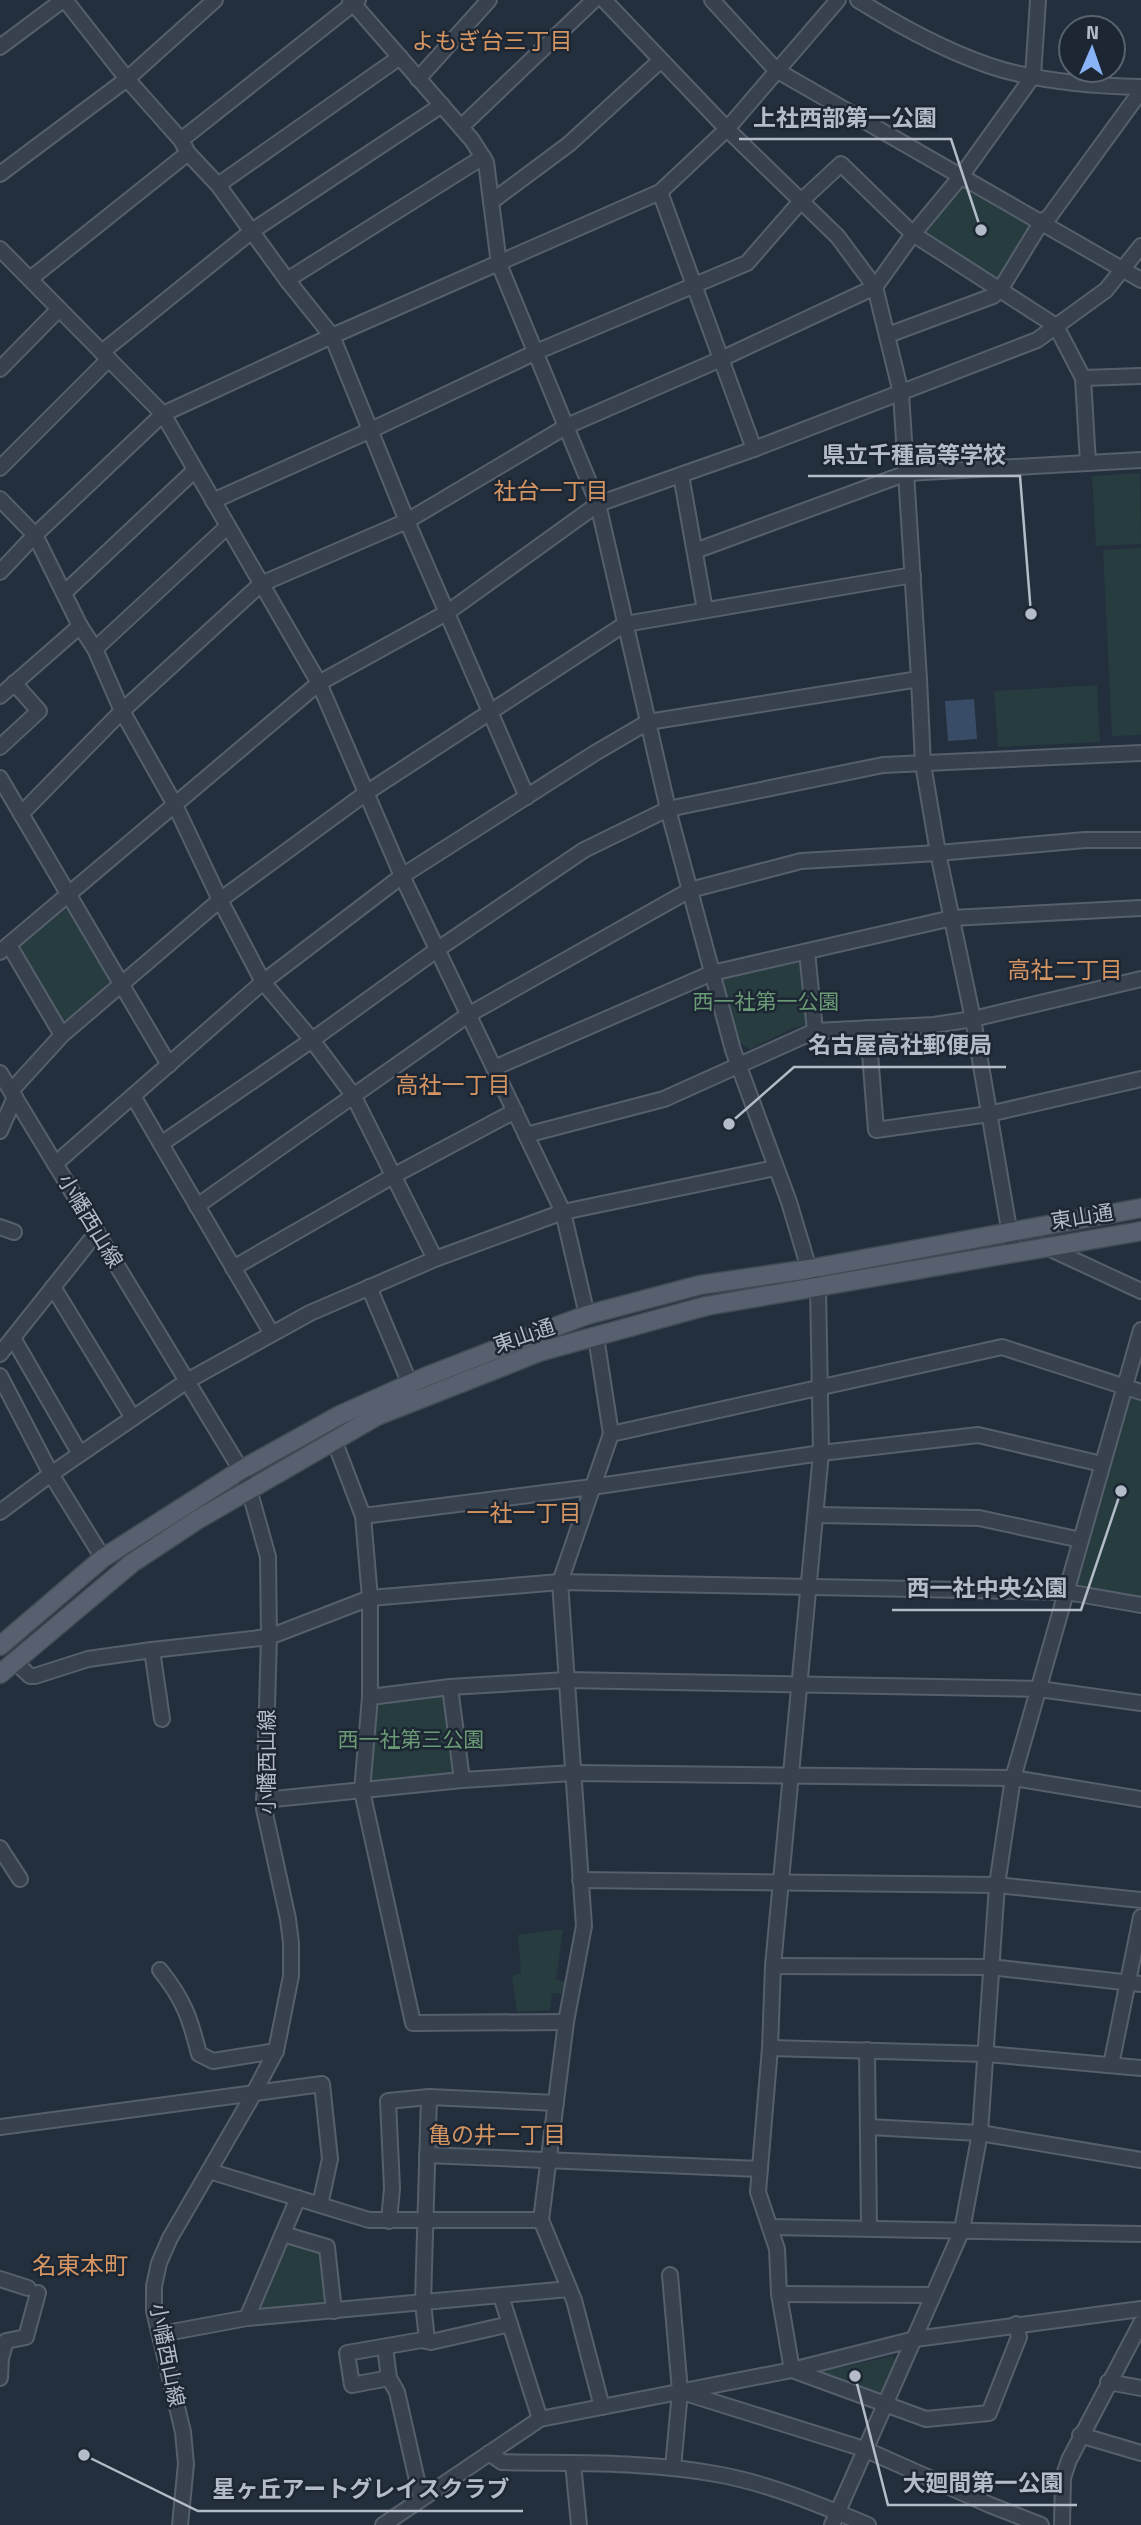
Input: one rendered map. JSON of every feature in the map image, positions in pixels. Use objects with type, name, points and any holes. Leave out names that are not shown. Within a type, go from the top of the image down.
[{"type":"main road","name":"東山通","points":[[0,1646],[103,1558],[241,1470],[340,1415],[410,1384],[587,1315],[700,1285],[809,1269],[1141,1208]]},
{"type":"main road","name":"東山通","points":[[0,1674],[132,1563],[197,1520],[377,1416],[449,1387],[542,1351],[706,1306],[1141,1231]]},
{"type":"street","points":[[0,47],[64,0],[127,79],[218,185],[287,280],[332,336],[407,521],[527,797]]},
{"type":"street","points":[[0,174],[127,79],[215,0]]},
{"type":"street","points":[[418,79],[489,0]]},
{"type":"street","points":[[461,127],[594,0]]},
{"type":"street","points":[[604,0],[727,129],[838,237],[875,287],[901,393],[923,764],[938,853],[974,1019],[1013,1252]]},
{"type":"street","points":[[712,0],[776,69],[1141,280]]},
{"type":"street","points":[[0,572],[35,535],[163,414],[332,336],[660,192],[727,129],[838,0]]},
{"type":"street","points":[[858,0],[957,53],[1003,69],[1071,83],[1141,89]]},
{"type":"street","points":[[21,814],[122,711],[261,584],[407,521],[567,426],[721,359],[875,287],[913,234],[962,175],[1033,76],[1038,0]]},
{"type":"street","points":[[30,279],[354,2],[461,127],[486,162],[499,264],[598,504],[668,809],[712,974],[738,1066],[789,1202],[809,1269],[818,1287],[821,1453],[773,1965],[770,2048],[758,2192],[777,2249],[779,2294],[792,2370]]},
{"type":"street","points":[[218,185],[400,57]]},
{"type":"street","points":[[491,202],[569,144],[661,61]]},
{"type":"street","points":[[888,335],[993,296],[1000,290],[1042,221],[1049,217],[1141,89]]},
{"type":"street","points":[[0,468],[105,356],[252,232],[442,105]]},
{"type":"street","points":[[287,280],[483,157]]},
{"type":"street","points":[[213,501],[536,352],[747,263],[801,201],[841,163],[913,234],[1056,326],[1083,379],[1088,463]]},
{"type":"street","points":[[660,192],[754,449]]},
{"type":"street","points":[[62,1035],[4,949],[319,682],[448,612],[598,504],[754,449],[1037,340],[1106,290],[1141,246]]},
{"type":"street","points":[[3,259],[30,279],[163,414],[319,682],[402,876],[564,1212],[587,1315]]},
{"type":"street","points":[[0,369],[59,309]]},
{"type":"street","points":[[1083,379],[1141,376]]},
{"type":"street","points":[[695,551],[907,473],[1141,460]]},
{"type":"street","points":[[64,593],[195,470]]},
{"type":"street","points":[[681,475],[705,610]]},
{"type":"street","points":[[0,499],[35,535],[80,626],[96,649],[122,711],[175,805],[263,982],[312,1040],[353,1095],[435,1259]]},
{"type":"street","points":[[96,649],[228,526]]},
{"type":"street","points":[[0,1131],[13,1094],[62,1035],[220,900],[366,793],[625,624],[913,575]]},
{"type":"street","points":[[0,696],[80,626]]},
{"type":"street","points":[[55,1164],[263,982],[402,876],[648,722],[919,679]]},
{"type":"street","points":[[0,747],[40,711],[14,683]]},
{"type":"street","points":[[161,1144],[584,850],[668,809],[883,765],[1141,753]]},
{"type":"street","points":[[0,778],[169,1065]]},
{"type":"street","points":[[197,1206],[468,1015],[690,890],[801,861],[938,853],[1085,840],[1141,840]]},
{"type":"street","points":[[494,1068],[712,974],[952,918],[1141,908]]},
{"type":"street","points":[[807,952],[815,1031]]},
{"type":"street","points":[[526,1135],[664,1100],[815,1031],[934,1025],[974,1019],[1141,979]]},
{"type":"street","points":[[868,1028],[876,1130],[989,1114],[1141,1079]]},
{"type":"street","name":"小幡西山線","points":[[0,1073],[241,1470],[268,1557],[270,1637],[264,1809],[292,1943],[291,1976],[276,2051],[170,2238],[159,2263],[154,2311],[183,2432],[186,2464],[180,2525]]},
{"type":"street","points":[[133,1096],[272,1334]]},
{"type":"street","points":[[233,1268],[393,1175],[515,1111]]},
{"type":"street","points":[[0,1512],[187,1381],[310,1313],[435,1259],[564,1212],[775,1168]]},
{"type":"street","points":[[0,1354],[97,1232]]},
{"type":"street","points":[[1044,1246],[1141,1292]]},
{"type":"street","points":[[53,1287],[133,1418]]},
{"type":"street","points":[[369,1287],[410,1384]]},
{"type":"street","points":[[834,2519],[962,2230],[980,2133],[997,1885],[1013,1778],[1141,1330]]},
{"type":"street","points":[[596,1337],[611,1434],[560,1582],[584,1926],[566,2022],[541,2220],[569,2289],[602,2407]]},
{"type":"street","points":[[13,1338],[80,1454]]},
{"type":"street","points":[[611,1434],[1002,1347],[1141,1392]]},
{"type":"street","points":[[0,1376],[51,1474],[103,1558]]},
{"type":"street","points":[[363,1516],[592,1488],[821,1453],[978,1435],[1102,1464]]},
{"type":"street","points":[[334,1440],[363,1516],[370,1598],[370,1697],[362,1791],[413,2023],[566,2022]]},
{"type":"street","points":[[816,1515],[979,1518],[1081,1540]]},
{"type":"street","points":[[14,1661],[30,1676],[35,1676],[88,1659],[270,1637],[370,1598],[560,1582],[1067,1592],[1141,1605]]},
{"type":"street","points":[[152,1650],[162,1719]]},
{"type":"street","points":[[370,1697],[450,1687],[566,1680],[1039,1689],[1141,1703]]},
{"type":"street","points":[[450,1687],[462,1780]]},
{"type":"street","points":[[264,1800],[462,1780],[573,1773],[1013,1778],[1141,1799]]},
{"type":"street","points":[[0,1848],[20,1879]]},
{"type":"street","points":[[580,1880],[997,1885],[1141,1900]]},
{"type":"street","points":[[1111,2065],[1134,1984],[1141,1917]]},
{"type":"street","points":[[773,1965],[990,1967],[1134,1984]]},
{"type":"street","points":[[160,1970],[178,1994],[190,2017],[199,2054],[213,2061],[276,2051]]},
{"type":"street","points":[[770,2048],[987,2053],[1141,2067]]},
{"type":"street","points":[[867,2050],[869,2227]]},
{"type":"street","points":[[0,2127],[322,2084],[330,2159],[320,2205]]},
{"type":"street","points":[[389,2221],[392,2188],[388,2101],[429,2097],[556,2103]]},
{"type":"street","points":[[427,2341],[423,2302],[429,2097]]},
{"type":"street","points":[[869,2127],[980,2133],[1141,2161]]},
{"type":"street","points":[[427,2155],[760,2169]]},
{"type":"street","points":[[209,2171],[369,2220],[541,2220]]},
{"type":"street","points":[[247,2318],[298,2198]]},
{"type":"street","points":[[770,2227],[1141,2234]]},
{"type":"street","points":[[283,2234],[327,2247],[334,2311]]},
{"type":"street","points":[[670,2275],[680,2391],[673,2468]]},
{"type":"street","points":[[0,2279],[33,2291],[26,2337],[6,2341],[1,2358],[0,2378]]},
{"type":"street","points":[[161,2334],[247,2318],[569,2289]]},
{"type":"street","points":[[779,2294],[932,2295]]},
{"type":"street","points":[[501,2296],[540,2419]]},
{"type":"street","points":[[383,2525],[540,2419],[792,2370],[915,2339],[1141,2309]]},
{"type":"street","points":[[1062,2525],[1063,2478],[1080,2435],[1141,2323]]},
{"type":"street","points":[[389,2378],[352,2385],[347,2353],[427,2341],[510,2324]]},
{"type":"street","points":[[792,2370],[926,2419],[989,2413],[1019,2337],[1016,2324]]},
{"type":"street","points":[[385,2347],[389,2378],[397,2392],[421,2498]]},
{"type":"street","points":[[1108,2382],[1141,2388]]},
{"type":"street","points":[[680,2391],[864,2449],[1041,2525]]},
{"type":"street","points":[[1080,2435],[1141,2453]]},
{"type":"street","points":[[489,2453],[502,2462],[643,2464],[718,2474],[813,2501],[834,2519],[868,2525]]},
{"type":"street","points":[[573,2463],[579,2525]]},
{"type":"green space","points":[[962,181],[1037,225],[997,282],[924,235]]},
{"type":"green space","points":[[1140,473],[1141,544],[1096,546],[1092,476]]},
{"type":"green space","points":[[1141,548],[1141,735],[1112,736],[1103,550]]},
{"type":"green space","points":[[1097,685],[1100,742],[998,747],[994,691]]},
{"type":"green space","points":[[69,907],[113,982],[66,1030],[19,947]]},
{"type":"green space","name":"西一社第一公園","points":[[802,956],[811,1023],[789,1030],[750,1049],[739,1042],[722,982],[725,974]]},
{"type":"green space","points":[[1134,1394],[1141,1397],[1141,1598],[1076,1587],[1074,1583],[1127,1398]]},
{"type":"green space","name":"西一社第三公園","points":[[444,1692],[457,1774],[367,1786],[371,1701]]},
{"type":"green space","points":[[563,1929],[556,1979],[565,1982],[563,1994],[552,1993],[550,2010],[517,2012],[512,1976],[521,1973],[518,1935]]},
{"type":"green space","points":[[284,2241],[326,2252],[336,2303],[254,2310]]},
{"type":"green space","points":[[893,2356],[897,2363],[880,2398],[820,2380],[819,2372]]},
{"type":"water","points":[[974,699],[977,739],[948,741],[945,701]]},
{"type":"place","name":"上社西部第一公園","points":[[981,230]]},
{"type":"place","name":"県立千種高等学校","points":[[1031,614]]},
{"type":"place","name":"名古屋高社郵便局","points":[[729,1124]]},
{"type":"place","name":"西一社中央公園","points":[[1121,1491]]},
{"type":"place","name":"大廻間第一公園","points":[[855,2376]]},
{"type":"place","name":"星ヶ丘アートグレイスクラブ","points":[[84,2455]]},
{"type":"district","name":"よもぎ台三丁目","points":[[492,41]]},
{"type":"district","name":"社台一丁目","points":[[551,491]]},
{"type":"district","name":"高社二丁目","points":[[1065,970]]},
{"type":"district","name":"高社一丁目","points":[[453,1085]]},
{"type":"district","name":"一社一丁目","points":[[524,1513]]},
{"type":"district","name":"亀の井一丁目","points":[[497,2135]]},
{"type":"district","name":"名東本町","points":[[80,2266]]}]
